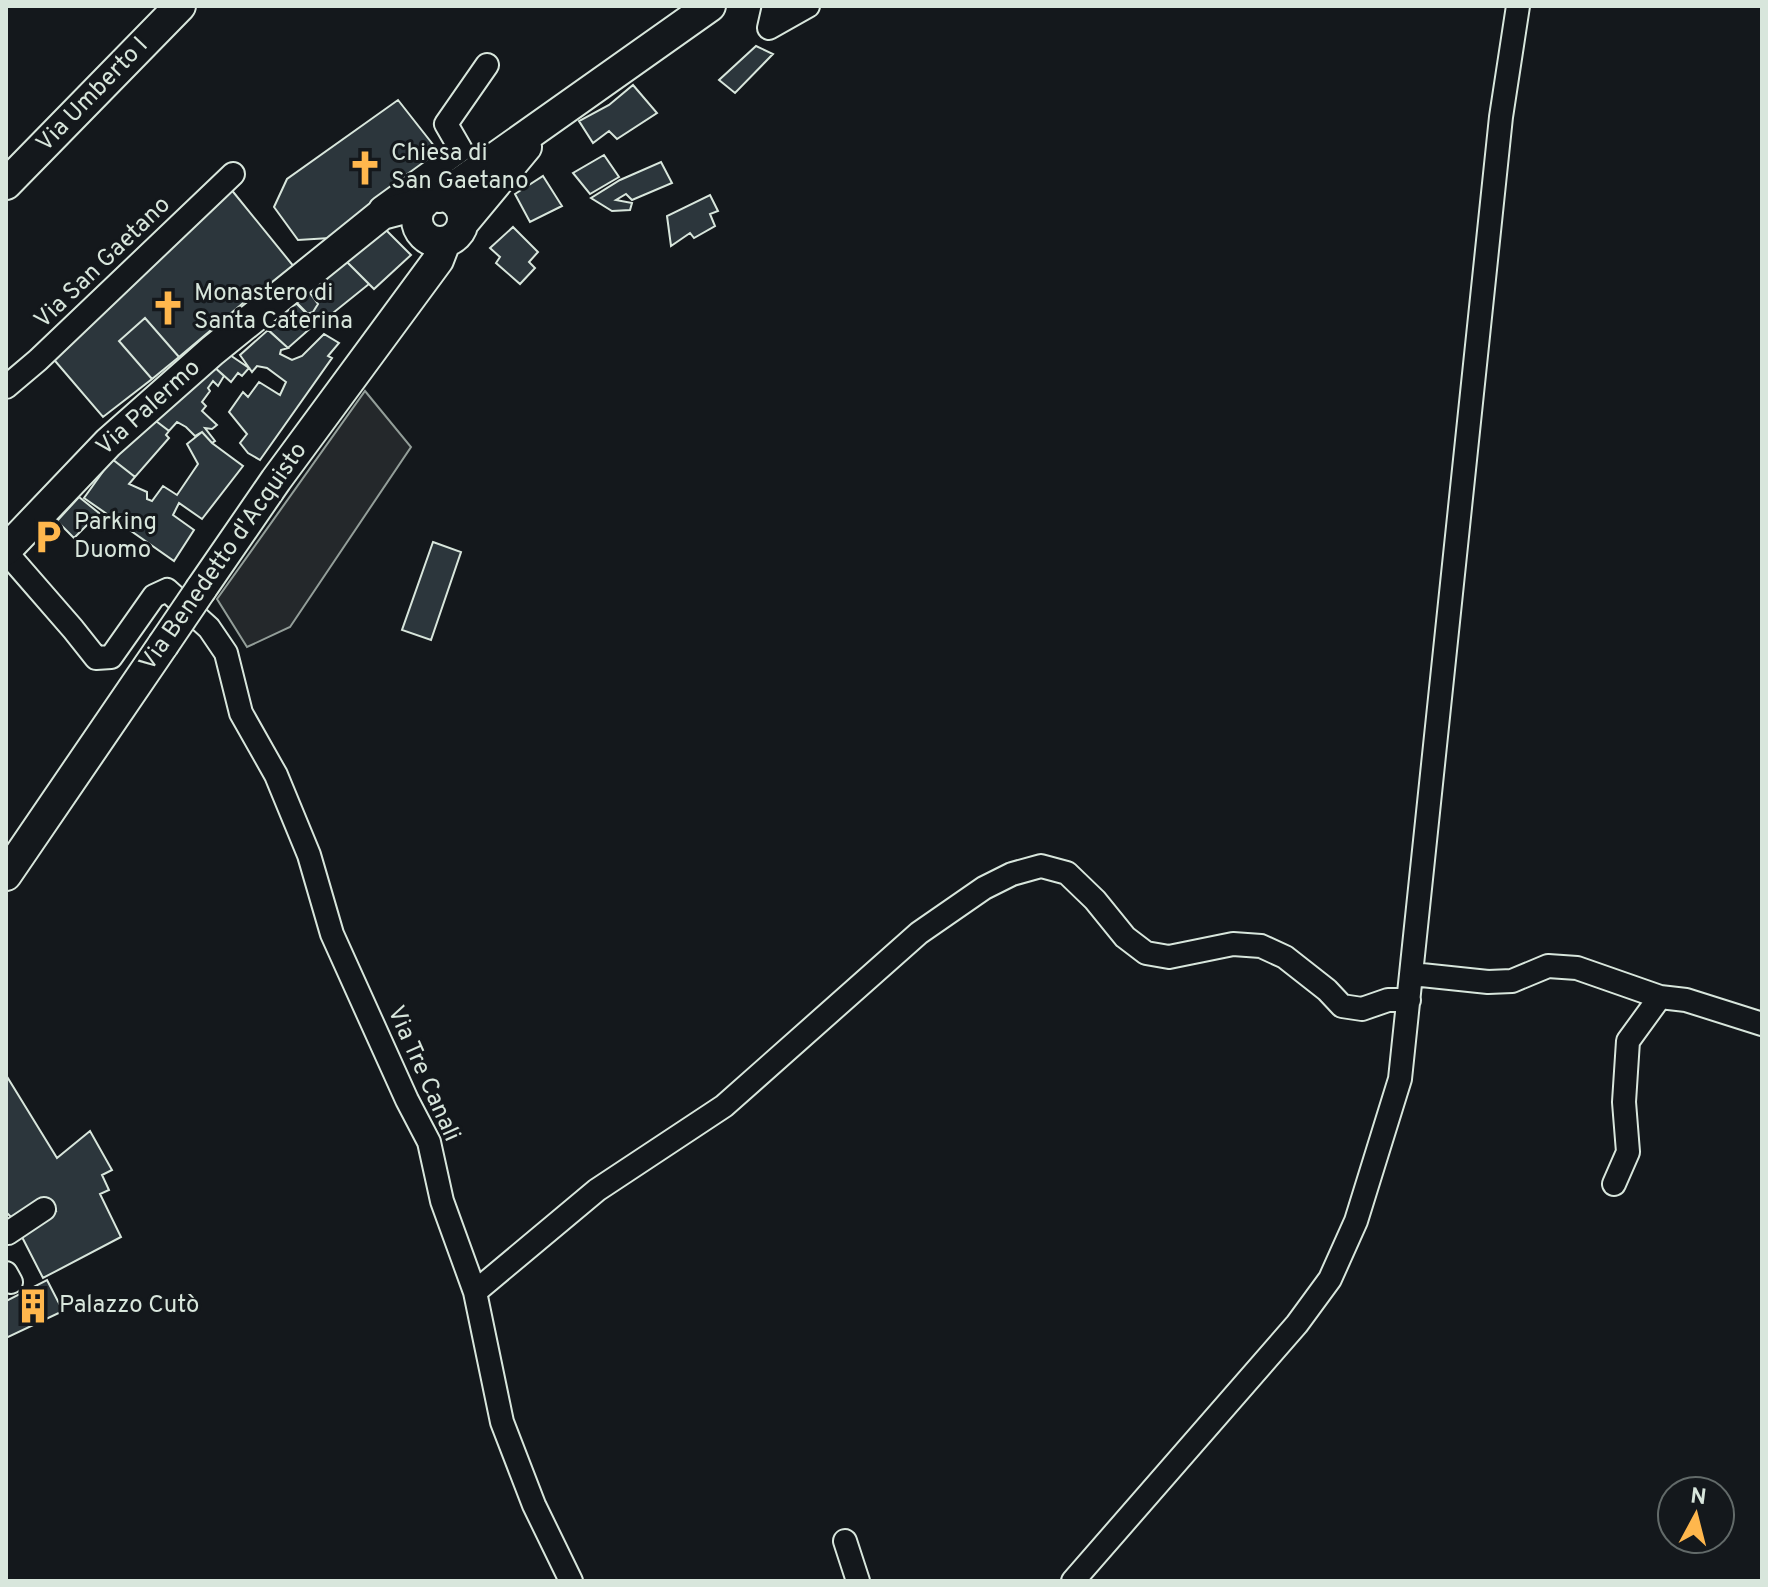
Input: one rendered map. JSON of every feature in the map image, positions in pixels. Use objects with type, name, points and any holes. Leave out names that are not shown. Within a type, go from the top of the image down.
[{"type":"street","name":"Via Umberto I","points":[[6,184],[180,6]]},
{"type":"street","points":[[432,200],[454,201],[460,207],[454,232],[430,239],[420,229],[418,214],[432,200],[710,6]]},
{"type":"street","points":[[774,6],[769,28],[808,6]]},
{"type":"street","points":[[1073,1581],[1297,1324],[1330,1279],[1356,1221],[1400,1079],[1501,117],[1518,6]]},
{"type":"street","points":[[382,214],[381,208],[461,150],[446,124],[487,65]]},
{"type":"street","name":"Via Benedetto d'Acquisto","points":[[6,875],[276,480],[438,260],[454,232],[550,118]]},
{"type":"street","name":"Via San Gaetano","points":[[6,387],[233,174]]},
{"type":"street","name":"Via Palermo","points":[[6,551],[140,413],[212,351],[382,214],[432,200]]},
{"type":"street","points":[[6,551],[96,658],[111,657],[154,596],[167,590],[194,598]]},
{"type":"street","name":"Via Tre Canali","points":[[194,598],[226,653],[241,713],[276,775],[309,855],[332,934],[429,1142],[442,1201],[475,1292],[502,1422],[534,1505],[571,1581]]},
{"type":"street","points":[[475,1292],[597,1190],[724,1106],[919,933],[984,888],[1012,874],[1041,866],[1067,873],[1095,900],[1125,937],[1146,953],[1169,957],[1233,944],[1261,946],[1285,957],[1342,1006],[1362,1009],[1388,1000],[1409,1000]]},
{"type":"street","points":[[1412,974],[1488,982],[1512,981],[1548,966],[1577,968],[1660,997],[1686,1000],[1762,1024]]},
{"type":"street","points":[[1614,1184],[1628,1152],[1624,1102],[1628,1041],[1660,997]]},
{"type":"street","points":[[7,1233],[44,1209]]},
{"type":"street","points":[[845,1541],[858,1581]]},
{"type":"shaded area","points":[[365,391],[411,447],[290,627],[247,647],[217,599]]},
{"type":"building","points":[[756,46],[773,54],[735,93],[719,80]]},
{"type":"building","points":[[633,85],[657,113],[617,139],[609,131],[593,143],[579,121],[609,105]]},
{"type":"building","name":"Chiesa di San Gaetano","points":[[398,100],[442,156],[330,238],[298,240],[274,207],[287,179]]},
{"type":"building","points":[[604,155],[619,177],[590,194],[573,173]]},
{"type":"building","points":[[661,162],[672,183],[632,200],[626,194],[616,200],[632,203],[630,210],[612,211],[591,198],[620,180]]},
{"type":"building","points":[[543,176],[562,206],[530,222],[515,194]]},
{"type":"building","name":"Monastero di Santa Caterina","points":[[230,188],[295,268],[249,298],[179,357],[145,318],[119,341],[152,379],[103,417],[50,355]]},
{"type":"building","points":[[710,195],[718,211],[710,214],[715,226],[694,238],[690,233],[671,246],[667,216]]},
{"type":"building","points":[[513,227],[538,252],[529,262],[535,268],[520,284],[496,263],[500,257],[490,248]]},
{"type":"building","points":[[384,228],[411,255],[374,289],[343,258]]},
{"type":"building","points":[[343,258],[369,284],[323,321],[313,312],[318,304],[306,288]]},
{"type":"building","points":[[306,288],[318,304],[313,312],[307,314],[292,299]]},
{"type":"building","points":[[295,301],[310,316],[309,321],[314,325],[288,348],[263,325]]},
{"type":"building","points":[[145,318],[179,357],[152,379],[119,341]]},
{"type":"building","points":[[268,330],[288,348],[281,350],[280,354],[292,360],[302,356],[324,334],[339,343],[328,356],[332,358],[260,460],[248,453],[240,443],[247,434],[229,412],[243,392],[248,397],[259,382],[280,395],[286,382],[267,368],[257,366],[252,372],[240,355]]},
{"type":"building","points":[[227,353],[249,368],[242,376],[238,373],[231,382],[212,365]]},
{"type":"building","points":[[212,365],[224,376],[218,386],[213,381],[208,388],[210,391],[202,402],[206,406],[202,411],[217,425],[212,429],[205,428],[215,441],[212,443],[202,432],[195,436],[177,422],[169,431],[152,418]]},
{"type":"building","points":[[152,418],[169,431],[166,435],[169,438],[135,477],[112,459]]},
{"type":"building","points":[[202,432],[243,466],[202,519],[179,503],[173,515],[194,530],[174,561],[84,498],[112,459],[135,477],[129,484],[147,492],[147,499],[152,501],[163,486],[177,495],[198,464],[187,444]]},
{"type":"building","points":[[79,497],[99,513],[74,538],[57,521]]},
{"type":"building","points":[[433,542],[461,552],[431,640],[402,630]]},
{"type":"building","points":[[6,1075],[57,1158],[90,1131],[112,1170],[102,1175],[109,1190],[100,1194],[121,1237],[43,1278],[22,1237],[56,1211],[46,1198],[14,1220],[6,1212]]},
{"type":"building","name":"Palazzo Cutò","points":[[47,1280],[63,1311],[6,1338],[6,1301]]},
{"type":"place","name":"Chiesa di San Gaetano","points":[[365,168]]},
{"type":"place","name":"Monastero di Santa Caterina","points":[[168,308]]},
{"type":"place","name":"Parking Duomo","points":[[48,537]]},
{"type":"place","name":"Palazzo Cutò","points":[[33,1306]]}]
